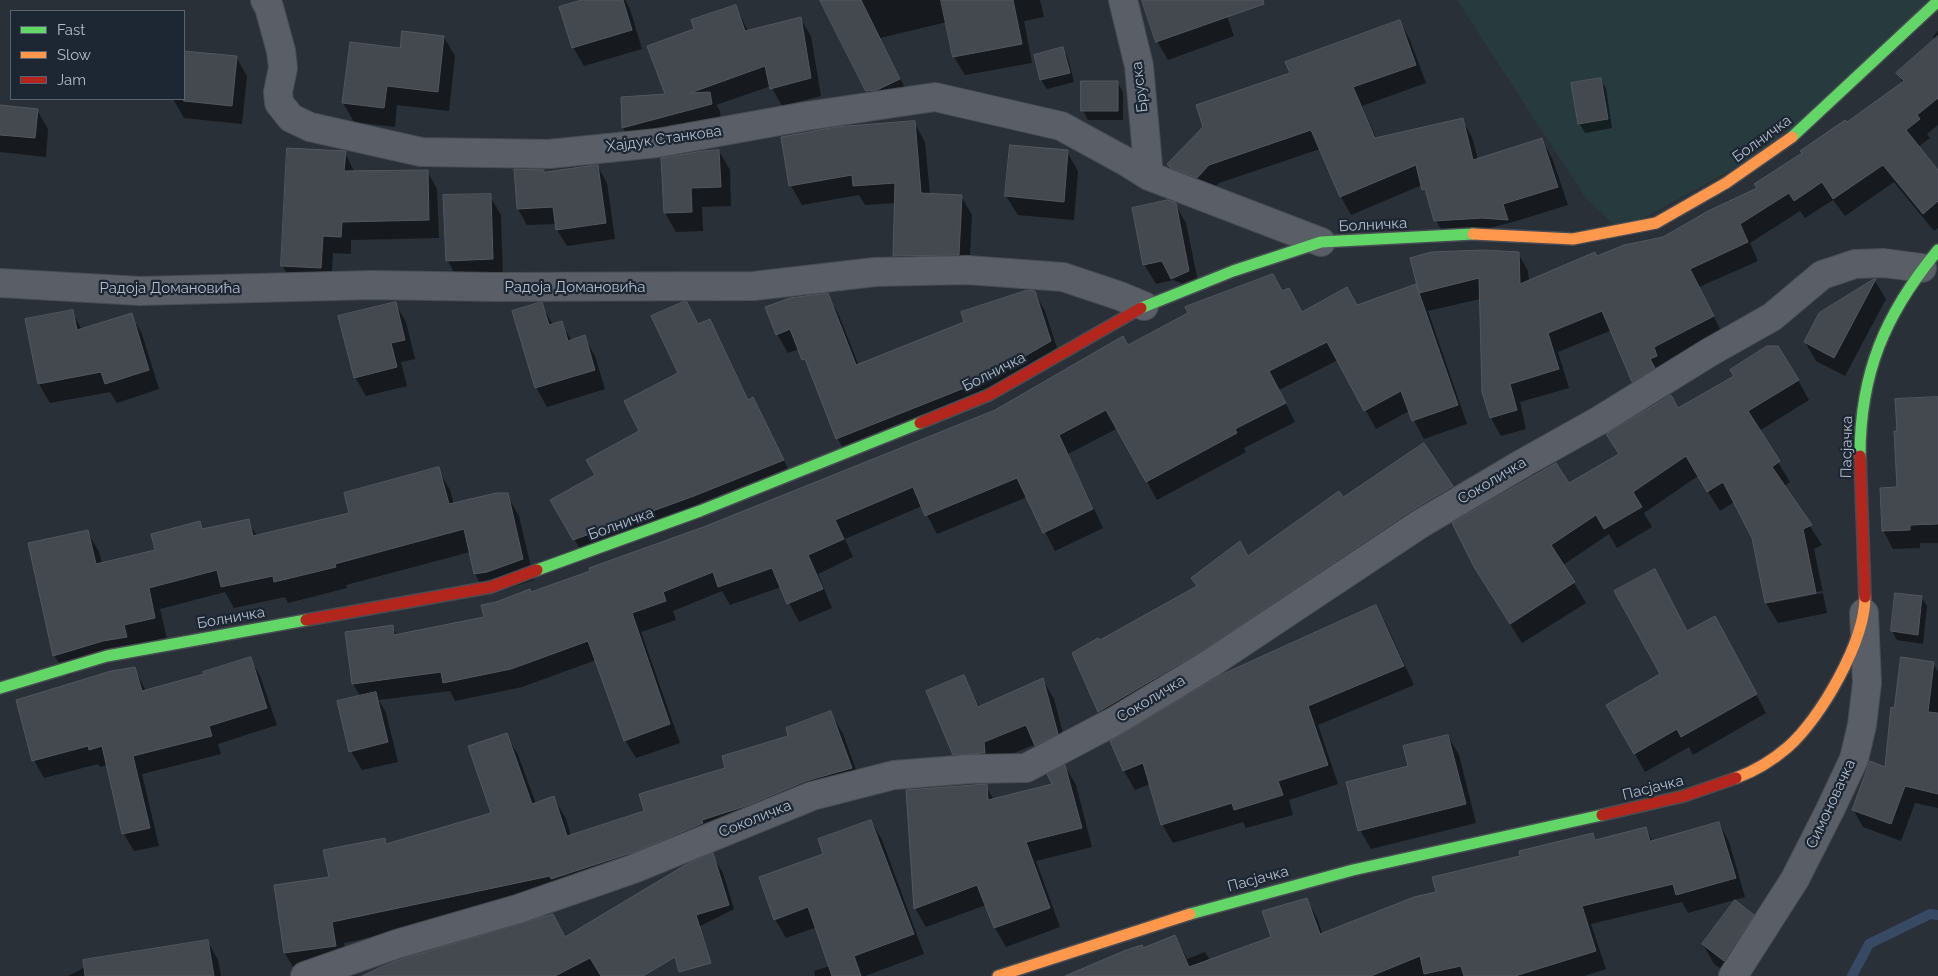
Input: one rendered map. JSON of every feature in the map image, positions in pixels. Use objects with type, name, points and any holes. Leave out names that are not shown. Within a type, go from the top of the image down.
[{"type":"street","name":"Хајдук Станкова","points":[[265,0],[269,7],[281,51],[283,68],[278,92],[279,103],[290,118],[310,127],[421,152],[548,154],[657,143],[807,116],[935,97],[1061,126],[1149,176],[1321,242]]},
{"type":"street","name":"Бруска","points":[[1123,0],[1139,66],[1149,176]]},
{"type":"street","name":"Болничка","points":[[0,688],[107,656],[492,587],[700,511],[989,395],[1144,306],[1233,272],[1321,242],[1483,234],[1572,239],[1656,223],[1726,184],[1796,134],[1938,1]]},
{"type":"street","name":"Пасјачка","points":[[998,976],[1167,920],[1258,894],[1320,878],[1665,802],[1711,789],[1747,774],[1786,748],[1802,733],[1829,693],[1847,661],[1864,612],[1861,467],[1862,422],[1866,385],[1875,356],[1894,315],[1930,259]]},
{"type":"street","name":"Соколичка","points":[[305,976],[397,944],[518,909],[633,868],[812,796],[894,776],[970,769],[1026,768],[1123,716],[1211,663],[1420,524],[1600,420],[1710,352],[1772,317],[1822,275],[1855,264],[1930,259]]},
{"type":"street","name":"Радоја Домановића","points":[[0,283],[140,291],[373,285],[495,287],[754,286],[875,272],[967,270],[1063,277],[1144,306]]},
{"type":"street","name":"Симоновачка","points":[[1733,976],[1795,879],[1854,759],[1862,725],[1867,683],[1864,612]]},
{"type":"green space","points":[[1457,0],[1938,0],[1797,134],[1620,231],[1585,197]]},
{"type":"building","points":[[582,0],[623,0],[632,30],[572,48],[559,7]]},
{"type":"building","points":[[820,0],[861,0],[900,79],[877,90],[866,91]]},
{"type":"building","points":[[941,0],[1013,0],[1022,44],[953,57]]},
{"type":"building","points":[[1142,0],[1263,0],[1264,4],[1156,42]]},
{"type":"building","points":[[736,5],[745,31],[801,17],[811,78],[770,89],[765,66],[690,93],[710,92],[712,104],[622,128],[621,97],[665,94],[647,46],[694,29],[691,20]]},
{"type":"building","points":[[1400,20],[1416,65],[1353,87],[1375,138],[1463,118],[1473,160],[1542,138],[1558,187],[1503,204],[1508,220],[1482,218],[1434,221],[1425,189],[1422,190],[1416,165],[1340,197],[1311,130],[1209,165],[1197,178],[1171,168],[1167,164],[1203,127],[1196,105],[1290,73],[1285,62]]},
{"type":"building","points":[[402,31],[444,36],[438,92],[387,86],[384,108],[342,103],[350,42],[400,48]]},
{"type":"building","points":[[1938,36],[1938,98],[1917,115],[1920,119],[1906,130],[1938,170],[1938,201],[1923,214],[1883,165],[1833,199],[1822,182],[1794,201],[1789,193],[1740,224],[1748,242],[1690,269],[1714,316],[1654,347],[1657,356],[1650,359],[1655,368],[1632,382],[1602,311],[1548,333],[1559,369],[1510,384],[1517,410],[1490,418],[1482,392],[1479,278],[1419,293],[1410,258],[1431,252],[1483,250],[1519,252],[1520,284],[1595,252],[1597,256],[1624,245],[1663,237],[1708,211],[1757,188],[1754,184],[1802,153],[1800,151],[1845,120],[1847,122],[1904,81],[1896,73]]},
{"type":"building","points":[[1063,47],[1070,73],[1040,80],[1034,55]]},
{"type":"building","points":[[185,51],[237,56],[232,106],[184,101]]},
{"type":"building","points":[[1601,78],[1608,119],[1578,124],[1571,83]]},
{"type":"building","points":[[1081,81],[1118,81],[1118,111],[1081,111]]},
{"type":"building","points":[[0,105],[38,109],[35,138],[0,135]]},
{"type":"building","points":[[915,121],[921,193],[962,195],[959,255],[893,256],[895,183],[853,186],[852,175],[789,186],[781,137],[836,127]]},
{"type":"building","points":[[1010,145],[1068,150],[1064,202],[1005,196]]},
{"type":"building","points":[[287,148],[346,151],[344,171],[428,170],[429,220],[342,222],[341,237],[323,236],[321,268],[281,266]]},
{"type":"building","points":[[719,150],[721,187],[691,188],[692,212],[664,213],[661,158]]},
{"type":"building","points":[[598,165],[606,223],[556,230],[553,207],[517,209],[514,169],[544,170],[544,172]]},
{"type":"building","points":[[491,194],[493,259],[446,261],[443,195]]},
{"type":"building","points":[[1168,200],[1176,203],[1189,271],[1171,279],[1162,261],[1143,265],[1132,208]]},
{"type":"building","points":[[1273,274],[1282,291],[1289,288],[1302,312],[1347,287],[1357,305],[1416,284],[1458,405],[1412,421],[1401,391],[1364,411],[1327,342],[1269,371],[1286,403],[1235,429],[1237,433],[1146,482],[1106,410],[1059,435],[1093,509],[1043,533],[1017,478],[925,516],[913,487],[835,520],[844,539],[808,555],[823,589],[787,604],[772,568],[718,587],[713,572],[663,592],[666,601],[632,613],[670,724],[624,741],[588,641],[511,669],[443,683],[441,672],[352,684],[345,632],[393,625],[394,635],[484,617],[481,605],[496,602],[530,589],[531,592],[590,571],[589,568],[706,526],[995,410],[1123,336],[1128,345],[1188,313],[1185,307]]},
{"type":"building","points":[[1876,279],[1834,358],[1804,342],[1819,313]]},
{"type":"building","points":[[1028,290],[1035,291],[1051,341],[982,381],[836,439],[805,359],[802,360],[790,329],[776,335],[765,307],[790,298],[828,293],[856,365],[964,322],[961,312]]},
{"type":"building","points":[[396,302],[405,340],[391,343],[397,367],[354,378],[338,316]]},
{"type":"building","points":[[542,302],[549,325],[562,321],[568,341],[585,335],[595,370],[535,388],[512,311]]},
{"type":"building","points":[[687,302],[698,324],[710,319],[748,400],[753,397],[784,460],[694,496],[573,540],[550,500],[595,475],[586,460],[639,431],[624,401],[678,373],[651,316]]},
{"type":"building","points":[[73,310],[77,330],[132,313],[149,370],[105,384],[101,372],[38,384],[25,319]]},
{"type":"building","points":[[1767,346],[1778,346],[1799,380],[1748,411],[1780,461],[1772,467],[1812,525],[1803,529],[1816,593],[1765,603],[1752,538],[1723,482],[1707,492],[1686,456],[1633,492],[1642,507],[1604,529],[1596,515],[1551,545],[1575,582],[1510,624],[1474,567],[1452,523],[1556,463],[1569,483],[1619,454],[1606,434],[1671,395],[1678,408],[1734,376],[1730,370]]},
{"type":"building","points":[[1938,397],[1938,524],[1910,525],[1910,530],[1882,531],[1880,488],[1897,487],[1894,431],[1897,431],[1895,399]]},
{"type":"building","points":[[1424,443],[1453,486],[1411,511],[1203,650],[1098,712],[1072,653],[1098,638],[1100,640],[1197,586],[1191,578],[1240,541],[1248,556],[1339,491],[1343,497]]},
{"type":"building","points":[[439,467],[449,504],[496,493],[508,493],[523,559],[487,572],[474,574],[464,529],[335,564],[336,567],[274,582],[273,576],[221,587],[217,570],[149,588],[155,618],[124,625],[127,637],[103,641],[53,656],[28,543],[88,530],[96,564],[155,550],[151,534],[200,521],[202,529],[249,519],[253,536],[349,513],[344,493]]},
{"type":"building","points":[[1655,569],[1687,631],[1715,616],[1757,694],[1681,737],[1677,729],[1634,754],[1606,705],[1660,674],[1614,591]]},
{"type":"building","points":[[1895,593],[1922,596],[1918,635],[1891,631]]},
{"type":"building","points":[[1376,605],[1404,666],[1308,706],[1328,765],[1278,781],[1283,795],[1234,810],[1232,803],[1161,825],[1143,763],[1123,771],[1110,741],[1223,674]]},
{"type":"building","points":[[251,657],[267,708],[209,726],[212,736],[133,756],[150,828],[122,834],[102,746],[89,750],[88,746],[32,761],[16,700],[111,671],[135,667],[142,691],[204,674],[203,672]]},
{"type":"building","points":[[1901,657],[1934,662],[1928,712],[1938,713],[1938,794],[1905,786],[1891,824],[1852,810],[1870,761],[1885,767],[1891,707],[1894,708]]},
{"type":"building","points":[[964,675],[978,707],[1043,678],[1058,734],[1035,746],[1026,725],[984,742],[985,753],[953,755],[926,691]]},
{"type":"building","points":[[376,692],[388,742],[349,752],[337,701]]},
{"type":"building","points":[[831,711],[852,768],[806,781],[746,806],[702,820],[703,823],[637,851],[551,879],[550,876],[332,922],[336,946],[284,953],[274,885],[329,877],[323,850],[385,838],[386,844],[491,813],[468,746],[507,733],[532,804],[554,796],[567,836],[644,811],[639,794],[725,768],[722,756],[788,736],[786,728]]},
{"type":"building","points":[[1448,735],[1466,804],[1358,831],[1346,782],[1408,766],[1403,746]]},
{"type":"building","points":[[1065,765],[1082,828],[1026,842],[1050,908],[994,928],[977,885],[914,909],[906,790],[987,784],[988,800],[1052,784],[1047,774]]},
{"type":"building","points":[[871,820],[914,934],[854,956],[861,976],[832,976],[808,907],[774,920],[759,877],[823,854],[818,839]]},
{"type":"building","points":[[1719,822],[1736,878],[1676,895],[1673,884],[1582,906],[1596,951],[1515,976],[1464,976],[1461,966],[1424,974],[1420,956],[1371,976],[1065,976],[1126,950],[1142,945],[1143,948],[1175,935],[1189,967],[1271,937],[1262,911],[1307,898],[1320,934],[1414,897],[1436,892],[1432,877],[1520,856],[1519,851],[1593,833],[1595,840],[1646,827],[1650,841]]},
{"type":"building","points":[[713,853],[729,905],[696,915],[711,963],[679,972],[675,957],[643,976],[601,976],[590,958],[555,976],[362,976],[402,959],[553,914],[565,937],[687,864]]},
{"type":"building","points":[[1735,900],[1754,915],[1724,961],[1702,944]]},
{"type":"building","points":[[208,940],[214,976],[85,976],[83,960]]},
{"type":"waterway","points":[[1852,976],[1869,944],[1930,914],[1938,915]]},
{"type":"traffic: fast","points":[[1792,137],[1938,1]]},
{"type":"traffic: fast","points":[[1141,308],[1233,271],[1321,242],[1473,234]]},
{"type":"traffic: fast","points":[[1860,456],[1861,426],[1865,398],[1879,346],[1903,298],[1938,250]]},
{"type":"traffic: fast","points":[[537,570],[700,511],[920,423]]},
{"type":"traffic: fast","points":[[0,688],[107,656],[306,620]]},
{"type":"traffic: fast","points":[[1190,914],[1353,870],[1602,815]]},
{"type":"traffic: slow","points":[[1473,234],[1573,239],[1656,223],[1726,183],[1792,137]]},
{"type":"traffic: slow","points":[[1736,778],[1757,769],[1782,752],[1814,718],[1839,678],[1858,635],[1865,597]]},
{"type":"traffic: slow","points":[[998,976],[1190,914]]},
{"type":"traffic: jam","points":[[920,423],[989,395],[1141,308]]},
{"type":"traffic: jam","points":[[1860,456],[1865,597]]},
{"type":"traffic: jam","points":[[306,620],[491,587],[537,570]]},
{"type":"traffic: jam","points":[[1602,815],[1684,796],[1736,778]]}]
